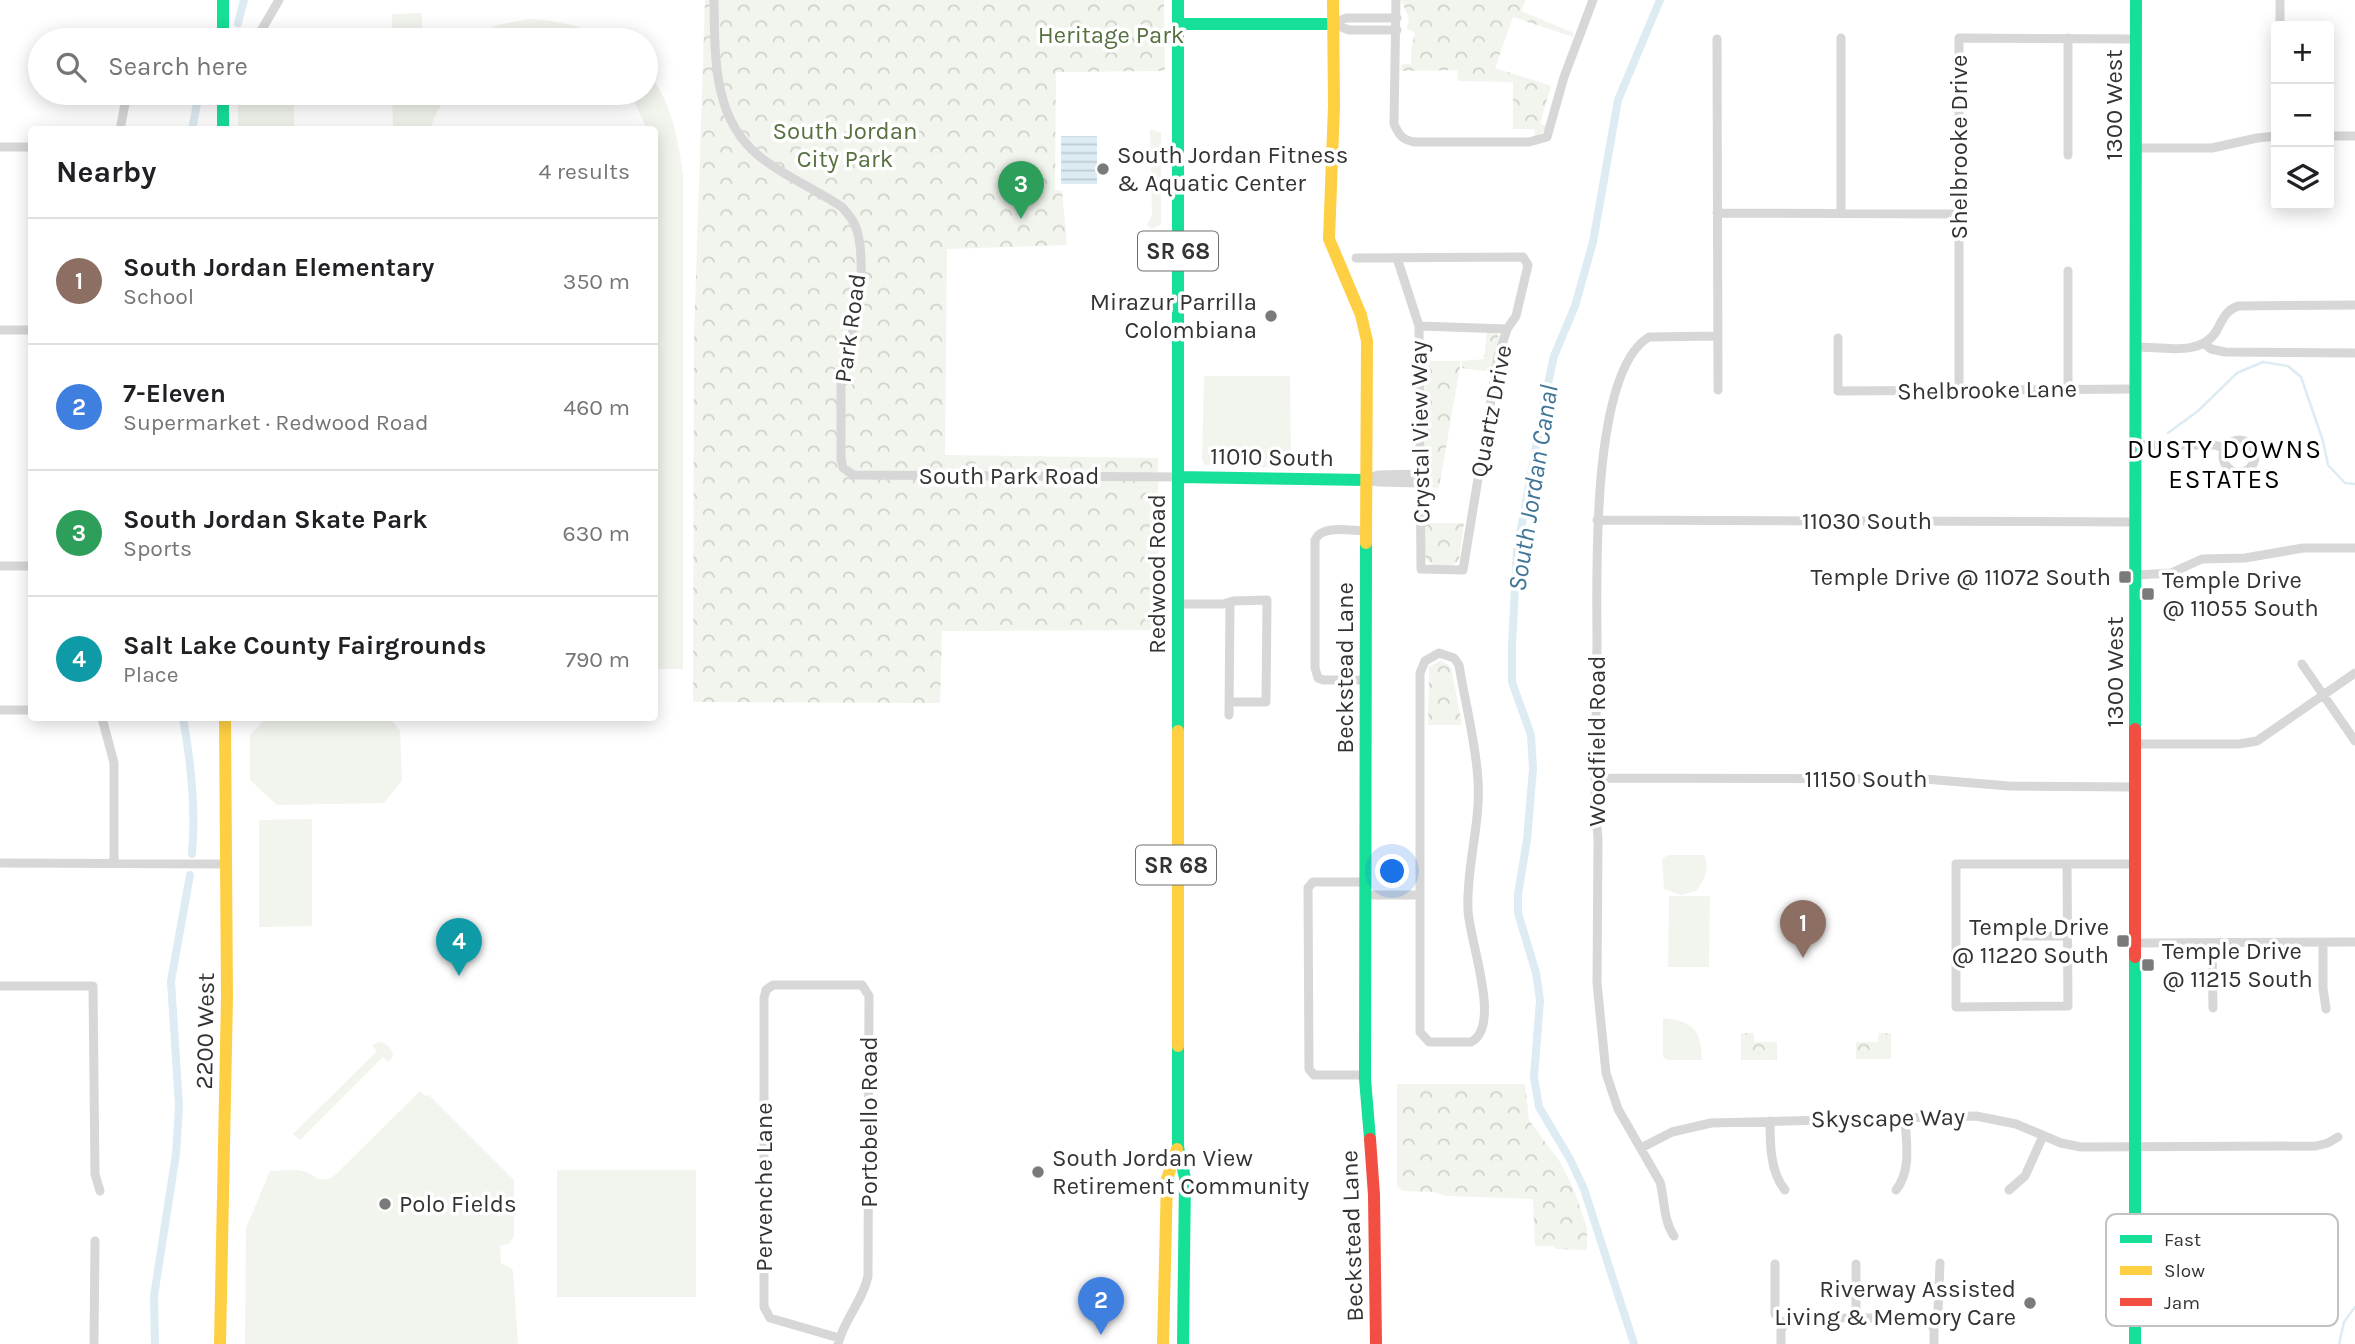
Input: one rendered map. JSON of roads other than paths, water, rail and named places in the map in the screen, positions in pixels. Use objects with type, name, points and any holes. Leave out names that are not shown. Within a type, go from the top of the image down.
[{"type":"street","points":[[223,0],[223,28]]},
{"type":"street","points":[[263,28],[279,0]]},
{"type":"street","name":"Park Road","points":[[714,0],[715,64],[719,92],[730,119],[758,155],[842,207],[851,217],[858,234],[859,303],[842,360],[841,374],[843,468]]},
{"type":"street","name":"Redwood Road","points":[[1178,0],[1178,1147],[1185,1178],[1183,1344]]},
{"type":"street","name":"Beckstead Lane","points":[[1334,0],[1334,118],[1329,239],[1361,315],[1367,341],[1365,1075],[1374,1195],[1376,1344]]},
{"type":"street","points":[[1396,0],[1394,124],[1405,141],[1415,142],[1530,142],[1547,137],[1564,77],[1593,0]]},
{"type":"street","name":"1300 West","points":[[2134,1214],[2136,0]]},
{"type":"street","points":[[2280,0],[2280,21]]},
{"type":"street","points":[[1333,24],[1346,18],[1396,18]]},
{"type":"street","points":[[1178,24],[1333,24],[1349,30],[1396,30]]},
{"type":"street","points":[[1841,38],[1841,214]]},
{"type":"street","name":"Shelbrooke Drive","points":[[1959,391],[1959,38],[2135,39]]},
{"type":"street","points":[[2068,38],[2068,155]]},
{"type":"street","points":[[1717,39],[1718,390]]},
{"type":"street","points":[[121,126],[125,105]]},
{"type":"street","points":[[223,105],[223,126]]},
{"type":"street","points":[[2334,136],[2355,136]]},
{"type":"street","points":[[2136,148],[2212,148],[2271,137]]},
{"type":"street","points":[[0,147],[28,147]]},
{"type":"street","points":[[1717,214],[1959,214]]},
{"type":"street","name":"Quartz Drive","points":[[1356,258],[1523,257],[1528,265],[1516,316],[1507,329],[1498,357],[1463,570]]},
{"type":"street","name":"Crystal View Way","points":[[1396,258],[1419,326],[1421,569],[1463,570]]},
{"type":"street","points":[[2068,271],[2068,389]]},
{"type":"street","points":[[2137,347],[2192,348],[2205,344],[2226,312],[2238,306],[2355,305]]},
{"type":"street","points":[[1419,326],[1507,329]]},
{"type":"street","points":[[0,330],[28,330]]},
{"type":"street","name":"Woodfield Road","points":[[1674,1236],[1666,1219],[1660,1182],[1611,1092],[1604,1055],[1597,983],[1597,520],[1604,456],[1616,391],[1631,357],[1649,337],[1717,335]]},
{"type":"street","name":"Shelbrooke Lane","points":[[1838,338],[1838,391],[2136,389]]},
{"type":"street","points":[[2205,344],[2211,349],[2225,352],[2355,353]]},
{"type":"street","points":[[2136,445],[2214,445],[2225,448]]},
{"type":"street","name":"South Park Road","points":[[843,468],[854,475],[1178,477]]},
{"type":"street","name":"11010 South","points":[[1178,477],[1379,482],[1419,479]]},
{"type":"street","name":"11030 South","points":[[1597,520],[2136,522]]},
{"type":"street","points":[[1366,531],[1324,530],[1315,540],[1315,668],[1318,678],[1366,680]]},
{"type":"street","points":[[2136,575],[2171,573],[2202,559],[2245,558],[2303,548],[2355,548]]},
{"type":"street","points":[[0,566],[28,566]]},
{"type":"street","points":[[1178,604],[1267,600],[1266,702],[1229,702]]},
{"type":"street","points":[[1229,715],[1230,602]]},
{"type":"street","points":[[1447,654],[1456,659],[1478,781],[1468,883],[1468,912],[1484,991],[1482,1028],[1471,1042],[1429,1042],[1420,1032],[1420,895],[1420,673],[1425,661],[1432,656],[1447,654]]},
{"type":"street","points":[[2302,664],[2355,741]]},
{"type":"street","points":[[2137,744],[2248,743],[2265,737],[2355,673]]},
{"type":"street","points":[[0,710],[28,710]]},
{"type":"street","points":[[103,721],[114,763],[114,863]]},
{"type":"street","name":"2200 West","points":[[220,1344],[227,997],[225,721]]},
{"type":"street","name":"11150 South","points":[[1595,778],[1925,779],[2009,786],[2136,787]]},
{"type":"street","points":[[0,863],[226,864]]},
{"type":"street","points":[[2067,864],[2068,1006],[1956,1007],[1956,864],[2067,864],[2136,864]]},
{"type":"street","points":[[1365,1075],[1314,1075],[1309,1069],[1308,888],[1312,882],[1420,895]]},
{"type":"street","points":[[2023,936],[2068,936]]},
{"type":"street","points":[[2135,943],[2355,942]]},
{"type":"street","points":[[2212,943],[2213,1008]]},
{"type":"street","points":[[2323,943],[2326,1009]]},
{"type":"street","name":"Portobello Road","points":[[772,985],[862,985],[869,996],[868,1276],[860,1300],[838,1341]]},
{"type":"street","name":"Pervenche Lane","points":[[772,985],[766,990],[764,998],[764,1307],[770,1318],[838,1341]]},
{"type":"street","points":[[0,986],[93,986],[95,1174],[100,1191]]},
{"type":"street","name":"Skyscape Way","points":[[1641,1148],[1657,1138],[1688,1127],[1710,1123],[1976,1115],[2016,1124],[2043,1136],[2081,1147],[2316,1146],[2338,1137]]},
{"type":"street","points":[[1896,1190],[1903,1182],[1906,1171],[1905,1117]]},
{"type":"street","points":[[1770,1121],[1775,1172],[1785,1190]]},
{"type":"street","points":[[2009,1190],[2025,1176],[2043,1136]]},
{"type":"street","name":"Redwood Road","points":[[1163,1344],[1167,1179],[1178,1147]]},
{"type":"street","points":[[94,1344],[95,1241]]},
{"type":"street","points":[[1931,1323],[1938,1313],[1940,1263]]},
{"type":"street","points":[[1775,1264],[1775,1314],[1784,1325]]},
{"type":"street","points":[[1856,1264],[1856,1318]]},
{"type":"street","points":[[1781,1344],[1781,1330],[1784,1325],[1797,1318],[1920,1318],[1931,1323],[1934,1344]]},
{"type":"street","name":"1300 West","points":[[2135,1326],[2135,1344]]},
{"type":"waterway","points":[[238,23],[244,0]]},
{"type":"waterway","name":"South Jordan Canal","points":[[1634,1344],[1584,1189],[1570,1159],[1539,1107],[1534,1077],[1540,1000],[1536,973],[1518,913],[1533,769],[1531,735],[1512,682],[1512,645],[1517,551],[1554,356],[1575,306],[1593,242],[1618,100],[1660,0]]},
{"type":"waterway","points":[[193,126],[197,105]]},
{"type":"waterway","points":[[2168,433],[2198,411],[2237,373],[2263,362],[2288,366],[2301,377],[2323,441],[2328,465],[2345,483],[2355,484]]},
{"type":"waterway","points":[[183,721],[192,786],[192,854]]},
{"type":"waterway","points":[[155,1344],[154,1296],[176,1154],[179,1105],[171,981],[190,875]]},
{"type":"waterway","points":[[2339,1344],[2344,1322],[2355,1307]]},
{"type":"place","name":"South Jordan Fitness & Aquatic Center","points":[[1103,169]]},
{"type":"place","name":"South Jordan Skate Park","points":[[1021,219]]},
{"type":"place","name":"Mirazur Parrilla Colombiana","points":[[1271,316]]},
{"type":"place","name":"Temple Drive @ 11072 South","points":[[2125,577]]},
{"type":"place","name":"Temple Drive @ 11055 South","points":[[2148,594]]},
{"type":"place","name":"Temple Drive @ 11220 South","points":[[2123,941]]},
{"type":"place","name":"South Jordan Elementary","points":[[1803,958]]},
{"type":"place","name":"Temple Drive @ 11215 South","points":[[2148,965]]},
{"type":"place","name":"Salt Lake County Fairgrounds","points":[[459,976]]},
{"type":"place","name":"South Jordan View Retirement Community","points":[[1038,1172]]},
{"type":"place","name":"Polo Fields","points":[[385,1204]]},
{"type":"place","name":"Riverway Assisted Living & Memory Care","points":[[2030,1303]]},
{"type":"place","name":"7-Eleven","points":[[1101,1335]]},
{"type":"district","name":"DUSTY DOWNS ESTATES","points":[[2225,464]]},
{"type":"park label","name":"Heritage Park","points":[[1111,35]]},
{"type":"park label","name":"South Jordan City Park","points":[[845,145]]}]
